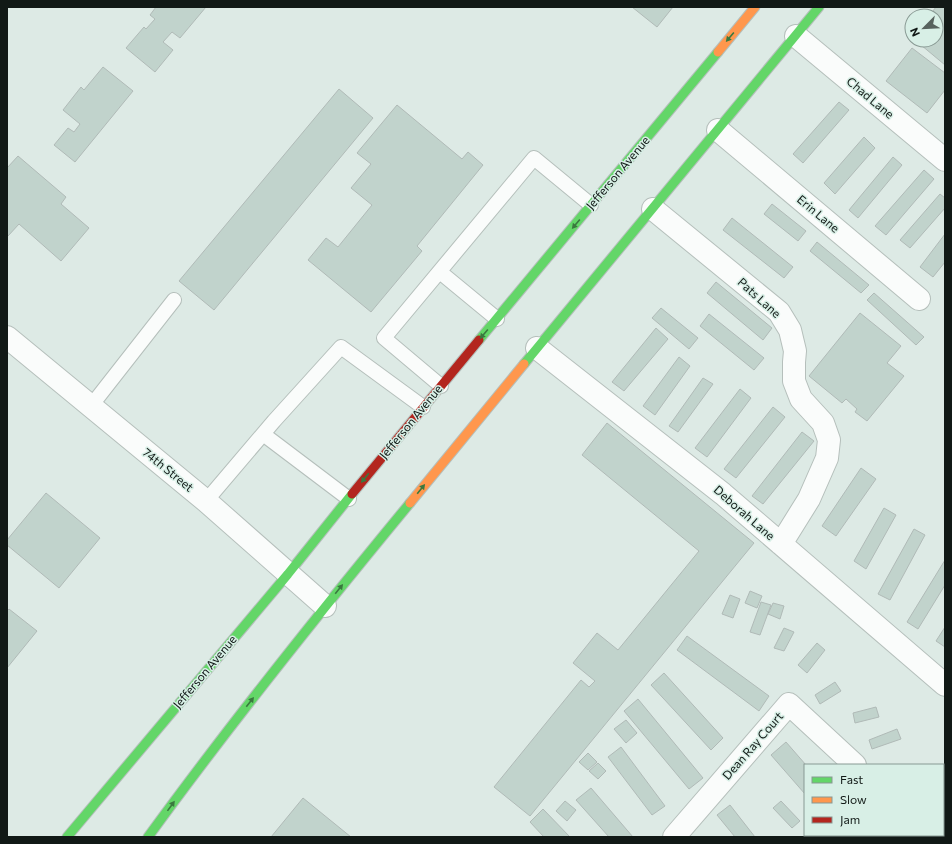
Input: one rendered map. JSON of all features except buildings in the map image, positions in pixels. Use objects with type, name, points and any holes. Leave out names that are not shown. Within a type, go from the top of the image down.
[{"type":"main road","name":"Jefferson Avenue","points":[[67,837],[288,574],[423,407],[755,7]]},
{"type":"main road","points":[[148,837],[204,760],[325,606],[819,7]]},
{"type":"street","name":"Chad Lane","points":[[796,36],[945,160]]},
{"type":"street","name":"Erin Lane","points":[[718,130],[918,298]]},
{"type":"street","name":"Pats Lane","points":[[653,209],[779,312],[790,330],[795,351],[794,381],[801,399],[823,423],[829,440],[827,458],[809,499],[781,544]]},
{"type":"street","name":"74th Street","points":[[7,337],[206,501],[325,606]]},
{"type":"street","name":"Deborah Lane","points":[[537,348],[723,494],[945,685]]},
{"type":"street","name":"Dean Ray Court","points":[[674,837],[789,704],[854,764]]},
{"type":"lane","points":[[441,386],[384,338],[534,158],[591,205]]},
{"type":"lane","points":[[440,272],[497,319]]},
{"type":"lane","points":[[91,406],[174,300]]},
{"type":"lane","points":[[206,501],[263,434],[341,347],[423,407]]},
{"type":"lane","points":[[263,434],[349,499]]},
{"type":"traffic: fast","points":[[524,364],[819,7]]},
{"type":"traffic: fast","points":[[479,340],[718,52]]},
{"type":"traffic: fast","points":[[67,837],[288,574],[352,494]]},
{"type":"traffic: fast","points":[[148,837],[276,668],[410,503]]},
{"type":"traffic: slow","points":[[718,52],[755,7]]},
{"type":"traffic: slow","points":[[410,503],[524,364]]},
{"type":"traffic: jam","points":[[352,494],[479,340]]}]
